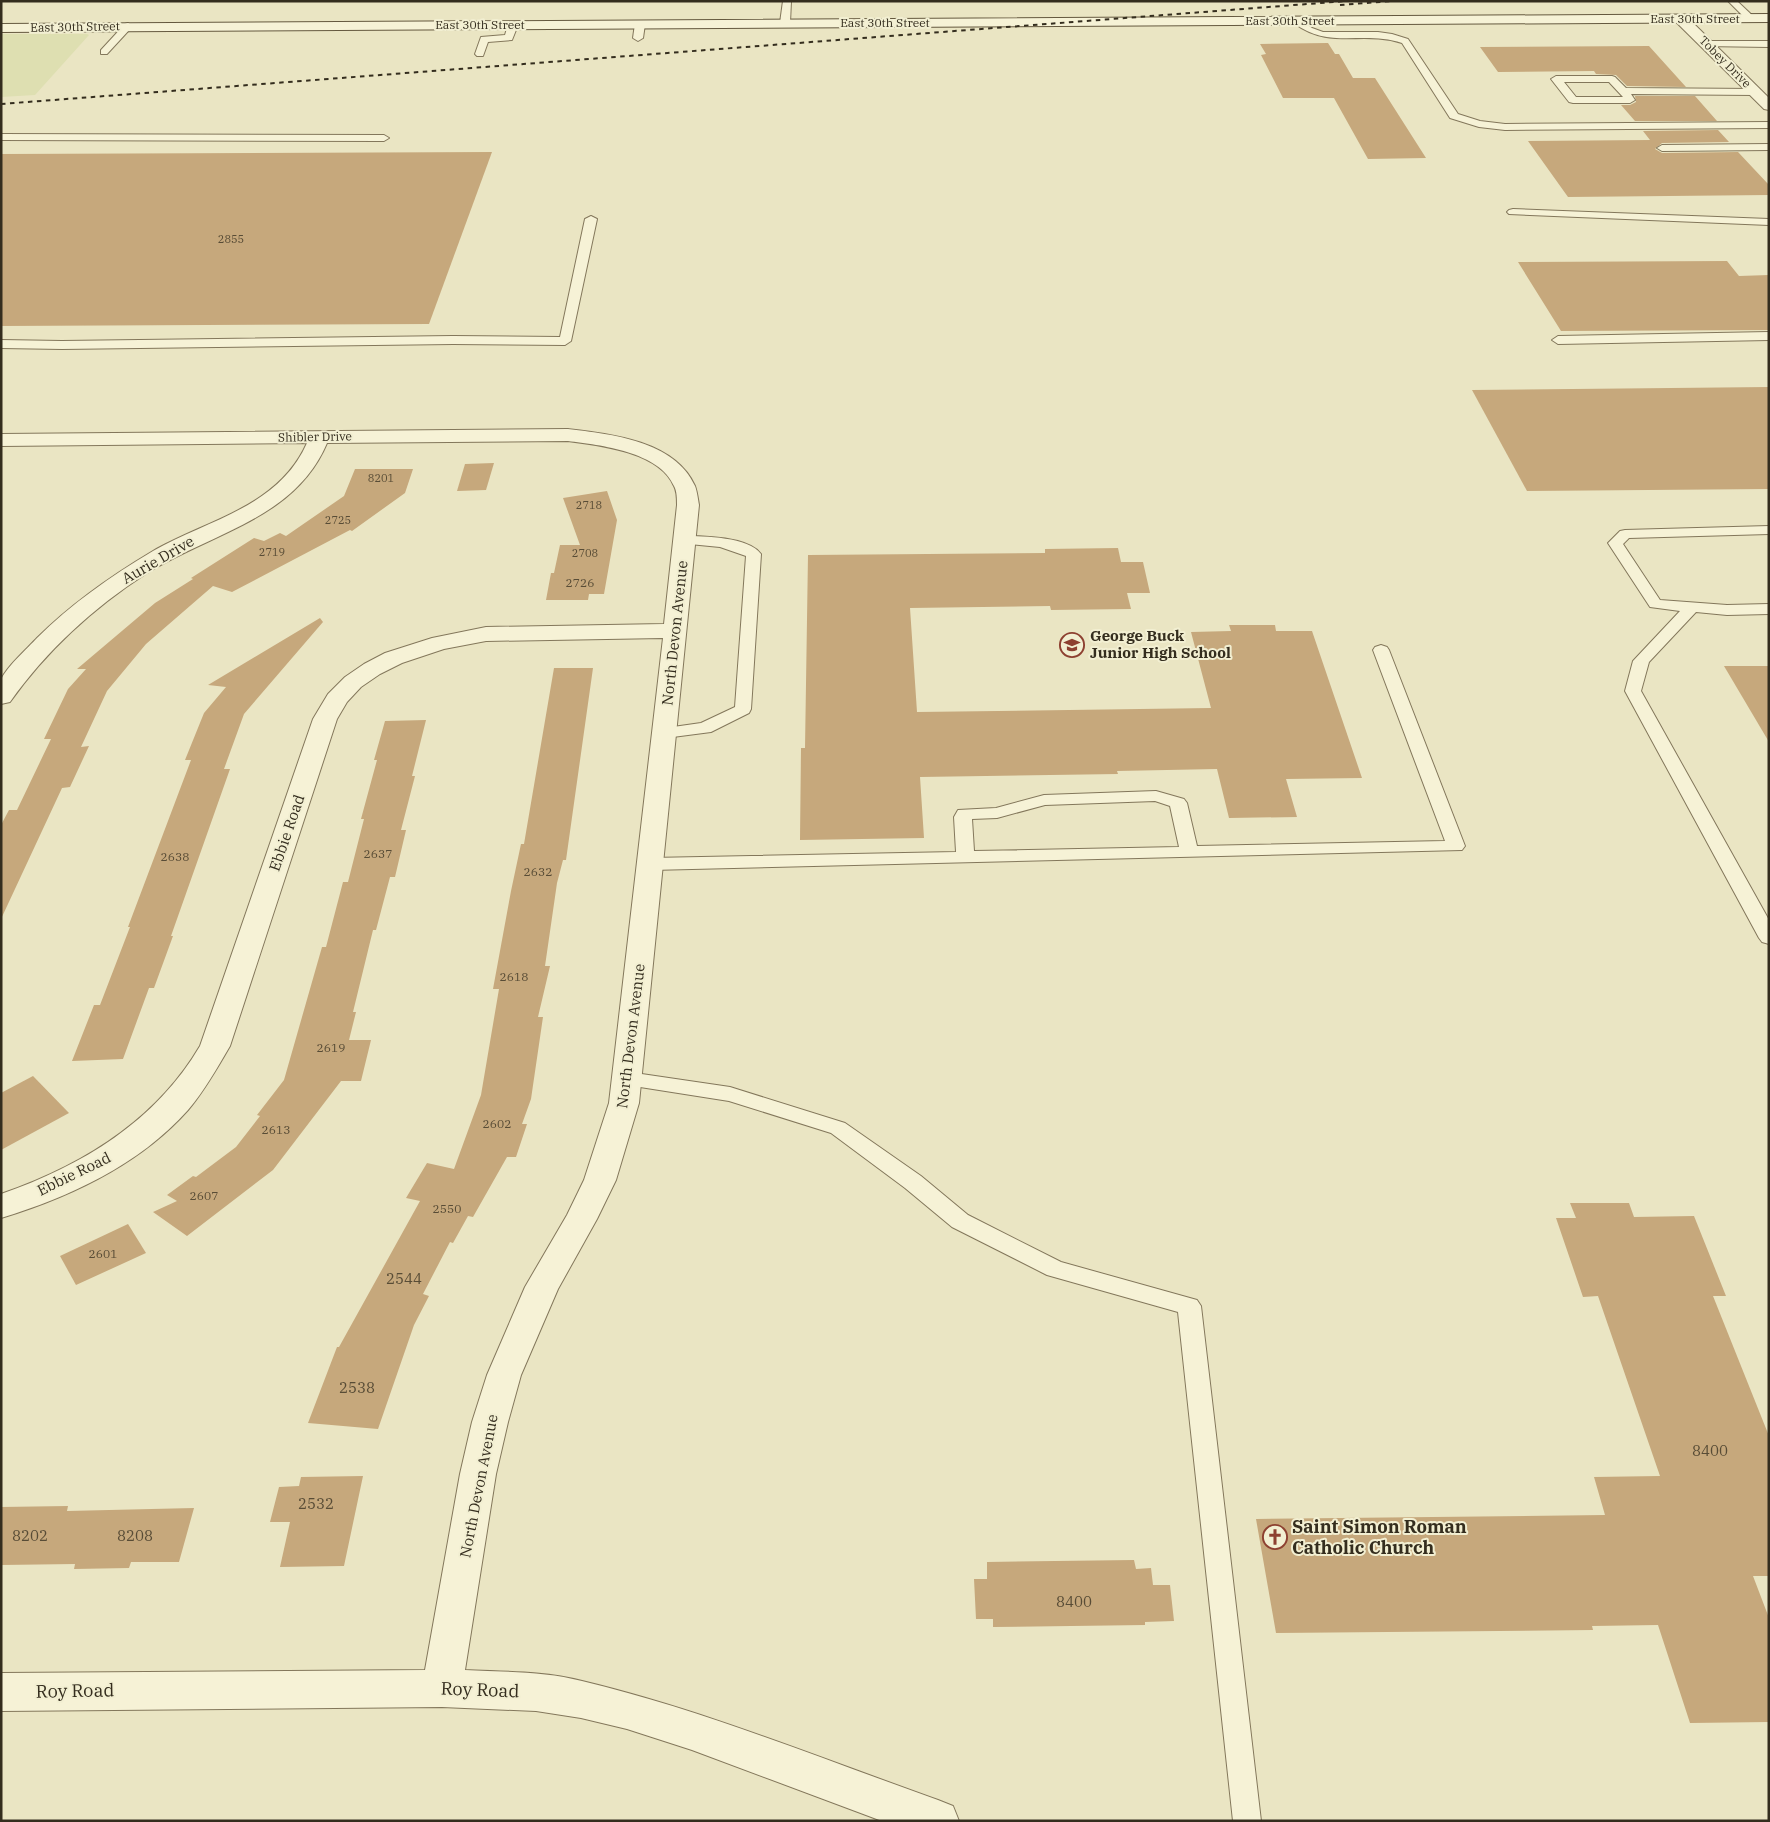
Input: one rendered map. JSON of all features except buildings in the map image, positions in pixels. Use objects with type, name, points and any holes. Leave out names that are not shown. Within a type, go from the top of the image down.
[{"type":"street","name":"East 30th Street","points":[[1,28],[1769,18]]},
{"type":"street","name":"Tobey Drive","points":[[1681,19],[1764,100]]},
{"type":"street","name":"Shibler Drive","points":[[1,440],[568,436],[589,437],[628,446]]},
{"type":"street","name":"Aurie Drive","points":[[1,697],[32,657],[91,602],[161,556],[247,513],[280,494],[303,471],[320,437]]},
{"type":"street","name":"North Devon Avenue","points":[[442,1688],[478,1474],[490,1422],[504,1375],[542,1287],[581,1219],[600,1180],[618,1124],[628,1080],[688,500],[686,488],[680,478],[659,459],[628,446]]},
{"type":"street","name":"Ebbie Road","points":[[1,1206],[93,1168],[139,1137],[165,1115],[195,1080],[215,1046],[325,719],[333,703],[349,686],[366,673],[387,661],[421,648],[460,638],[486,634],[675,631]]},
{"type":"street","name":"Roy Road","points":[[1,1692],[442,1688],[489,1688],[536,1692],[582,1699],[626,1710],[692,1731],[938,1821]]},
{"type":"lane","points":[[786,23],[787,1]]},
{"type":"lane","points":[[1732,1],[1750,18]]},
{"type":"lane","points":[[1297,21],[1312,33],[1327,36],[1391,37],[1405,41],[1454,116],[1478,124],[1505,126],[1769,125]]},
{"type":"lane","points":[[480,54],[484,39],[509,38],[513,24]]},
{"type":"lane","points":[[638,38],[640,24]]},
{"type":"lane","points":[[104,52],[128,26]]},
{"type":"lane","points":[[1706,44],[1769,44]]},
{"type":"lane","points":[[1623,91],[1630,100],[1573,100],[1556,79],[1612,79],[1623,91],[1764,100]]},
{"type":"lane","points":[[1,137],[384,138]]},
{"type":"lane","points":[[1662,148],[1769,147]]},
{"type":"lane","points":[[1513,212],[1769,222]]},
{"type":"lane","points":[[1,344],[62,345],[453,340],[564,341],[591,220]]},
{"type":"lane","points":[[1558,340],[1769,336]]},
{"type":"lane","points":[[1769,530],[1625,534],[1615,543],[1655,604],[1727,610],[1769,609]]},
{"type":"lane","points":[[665,733],[706,728],[743,709],[754,554],[738,545],[711,540],[684,540]]},
{"type":"lane","points":[[1692,607],[1641,660],[1633,691],[1769,938]]},
{"type":"lane","points":[[651,864],[1456,846],[1381,650]]},
{"type":"lane","points":[[965,857],[964,814],[997,814],[1044,800],[1156,796],[1178,803],[1189,852]]},
{"type":"lane","points":[[628,1080],[730,1094],[838,1128],[913,1182],[960,1221],[1055,1269],[1189,1306],[1246,1821]]},
{"type":"green space","points":[[1,34],[89,35],[35,95],[1,97]]},
{"type":"railway","points":[[1,104],[1347,1]]},
{"type":"railway","points":[[1340,5],[1392,1]]},
{"type":"place","name":"George Buck Junior High School","points":[[1072,645]]},
{"type":"place","name":"Saint Simon Roman Catholic Church","points":[[1275,1537]]}]
